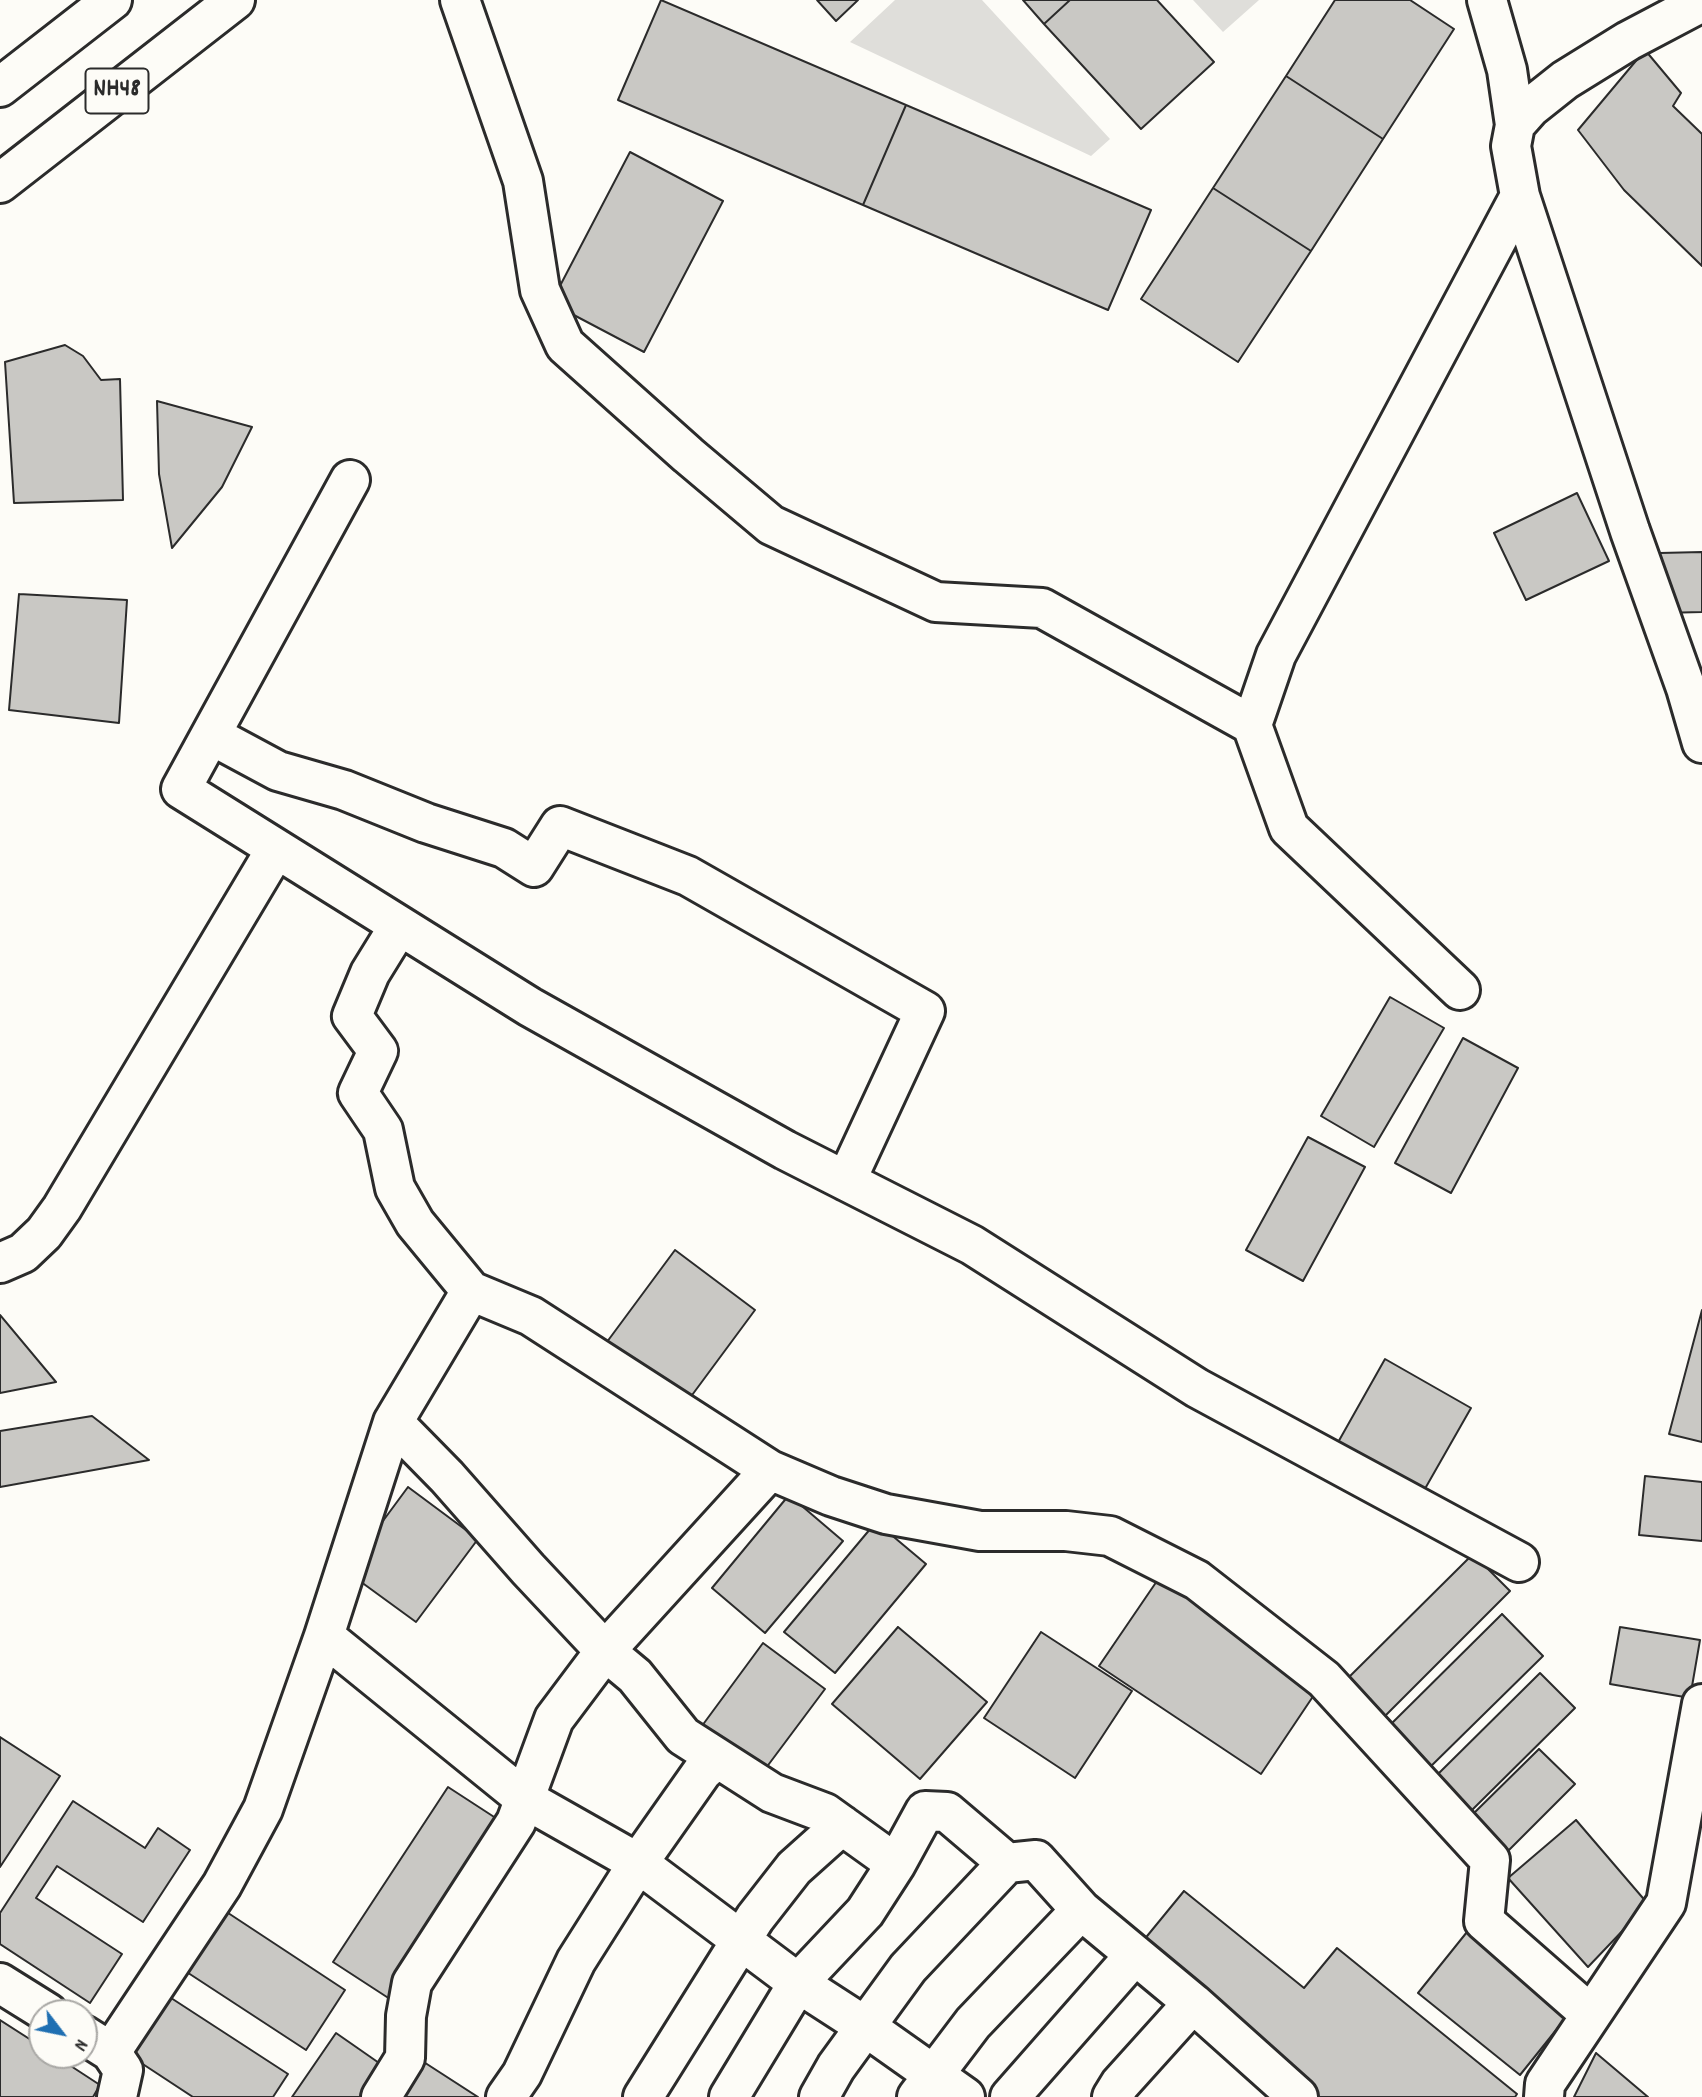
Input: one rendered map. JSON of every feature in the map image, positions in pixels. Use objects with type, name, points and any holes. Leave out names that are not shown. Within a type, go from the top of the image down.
[{"type":"main road","name":"NH48","points":[[0,87],[112,0]]},
{"type":"main road","name":"NH48","points":[[0,183],[235,0]]},
{"type":"main road","points":[[460,0],[523,181],[540,290],[565,345],[771,525],[936,602],[1042,608],[1252,725]]},
{"type":"main road","points":[[1487,0],[1507,69],[1520,196],[1630,531],[1686,688],[1702,743]]},
{"type":"main road","points":[[1513,135],[1531,107],[1579,72],[1628,41],[1702,2]]},
{"type":"main road","points":[[1460,990],[1289,828],[1252,725],[1276,655],[1520,196]]},
{"type":"main road","points":[[350,480],[181,789],[530,1007],[785,1150],[972,1245],[1197,1388],[1518,1562]]},
{"type":"main road","points":[[211,735],[278,771],[344,790],[426,824],[504,848],[534,867],[560,826],[688,876],[925,1011],[846,1181]]},
{"type":"main road","points":[[0,1264],[23,1253],[44,1233],[62,1209],[276,849]]},
{"type":"main road","points":[[399,926],[370,973],[352,1016],[378,1051],[358,1093],[383,1130],[395,1188],[415,1223],[471,1291],[531,1316],[770,1470],[831,1496],[900,1516],[979,1531],[1066,1531],[1110,1536],[1197,1580],[1324,1679],[1490,1860],[1484,1921],[1590,2014]]},
{"type":"main road","points":[[117,2097],[123,2070],[98,2044],[222,1885],[263,1809],[324,1636],[393,1422],[471,1291]]},
{"type":"main road","points":[[393,1422],[447,1477],[605,1651],[635,1675],[683,1736],[772,1793],[825,1813],[896,1864]]},
{"type":"main road","points":[[381,2097],[405,2058],[406,2016],[412,1983],[516,1822],[554,1719],[605,1651],[770,1470]]},
{"type":"main road","points":[[324,1636],[524,1799],[638,1863],[739,1941],[866,2027],[926,2085],[965,2097]]},
{"type":"main road","points":[[1544,2097],[1545,2084],[1666,1903],[1702,1704]]},
{"type":"main road","points":[[506,2097],[522,2074],[576,1961],[638,1863],[702,1772],[716,1759]]},
{"type":"main road","points":[[729,2097],[798,1983],[865,1912],[896,1864],[925,1811],[947,1812],[1007,1863]]},
{"type":"main road","points":[[643,2097],[708,1996],[739,1941],[794,1868],[842,1825]]},
{"type":"main road","points":[[819,2097],[836,2067],[908,1968],[1007,1863],[1036,1860],[1081,1910],[1193,2003],[1298,2097]]},
{"type":"main road","points":[[926,2085],[973,2023],[1081,1910]]},
{"type":"main road","points":[[1010,2097],[1134,1956]]},
{"type":"main road","points":[[0,1983],[28,2000]]},
{"type":"main road","points":[[1112,2097],[1120,2084],[1193,2003]]},
{"type":"shaded area","points":[[895,0],[982,0],[1110,139],[1091,156],[850,42]]},
{"type":"shaded area","points":[[1193,0],[1259,0],[1223,32]]},
{"type":"building","points":[[661,0],[906,105],[863,205],[618,100]]},
{"type":"building","points":[[817,0],[858,0],[836,21]]},
{"type":"building","points":[[1023,0],[1070,0],[1044,24]]},
{"type":"building","points":[[1070,0],[1157,0],[1214,62],[1141,129],[1044,24]]},
{"type":"building","points":[[1335,0],[1410,0],[1454,29],[1383,139],[1286,76]]},
{"type":"building","points":[[1645,50],[1681,93],[1673,106],[1702,134],[1702,266],[1624,190],[1578,130]]},
{"type":"building","points":[[1286,76],[1383,139],[1311,251],[1213,188]]},
{"type":"building","points":[[906,105],[1151,210],[1108,310],[863,205]]},
{"type":"building","points":[[630,152],[723,201],[644,352],[551,303]]},
{"type":"building","points":[[1213,188],[1311,251],[1238,362],[1141,299]]},
{"type":"building","points":[[65,345],[83,356],[101,380],[120,379],[123,500],[14,503],[5,362]]},
{"type":"building","points":[[157,401],[252,427],[222,487],[172,548],[159,474]]},
{"type":"building","points":[[1577,493],[1609,561],[1526,600],[1494,533]]},
{"type":"building","points":[[1702,552],[1702,612],[1662,613],[1660,553]]},
{"type":"building","points":[[19,594],[127,600],[119,723],[9,710]]},
{"type":"building","points":[[1390,997],[1444,1028],[1374,1147],[1321,1116]]},
{"type":"building","points":[[1463,1038],[1518,1068],[1451,1193],[1395,1163]]},
{"type":"building","points":[[1308,1137],[1365,1167],[1303,1281],[1246,1250]]},
{"type":"building","points":[[675,1250],[755,1310],[681,1410],[601,1350]]},
{"type":"building","points":[[1702,1310],[1702,1442],[1669,1434]]},
{"type":"building","points":[[0,1315],[56,1382],[0,1393]]},
{"type":"building","points":[[1385,1359],[1471,1408],[1418,1501],[1332,1453]]},
{"type":"building","points":[[92,1416],[149,1460],[0,1487],[0,1431]]},
{"type":"building","points":[[1645,1476],[1702,1482],[1702,1541],[1639,1535]]},
{"type":"building","points":[[408,1487],[478,1539],[416,1622],[346,1571]]},
{"type":"building","points":[[789,1495],[843,1541],[765,1633],[712,1588]]},
{"type":"building","points":[[876,1522],[926,1564],[835,1673],[784,1632]]},
{"type":"building","points":[[1473,1554],[1510,1591],[1378,1723],[1341,1685]]},
{"type":"building","points":[[1159,1578],[1320,1686],[1261,1774],[1099,1666]]},
{"type":"building","points":[[1502,1614],[1543,1656],[1423,1774],[1382,1733]]},
{"type":"building","points":[[898,1627],[987,1702],[920,1779],[832,1704]]},
{"type":"building","points":[[1620,1627],[1700,1640],[1690,1698],[1610,1684]]},
{"type":"building","points":[[1041,1632],[1132,1691],[1075,1778],[984,1718]]},
{"type":"building","points":[[763,1643],[825,1689],[757,1780],[696,1734]]},
{"type":"building","points":[[1540,1673],[1575,1708],[1470,1812],[1435,1777]]},
{"type":"building","points":[[0,1737],[60,1776],[0,1867]]},
{"type":"building","points":[[1539,1749],[1575,1784],[1508,1851],[1472,1815]]},
{"type":"building","points":[[448,1787],[508,1826],[393,2001],[333,1962]]},
{"type":"building","points":[[73,1801],[145,1848],[158,1828],[190,1850],[143,1922],[57,1866],[36,1898],[122,1954],[93,1999],[84,1999],[0,1944],[0,1913]]},
{"type":"building","points":[[1576,1820],[1648,1904],[1588,1967],[1508,1878]]},
{"type":"building","points":[[1184,1891],[1304,1988],[1337,1948],[1517,2094],[1515,2097],[1313,2097],[1134,1952]]},
{"type":"building","points":[[216,1905],[345,1990],[306,2050],[176,1965]]},
{"type":"building","points":[[1471,1927],[1573,2009],[1520,2075],[1418,1993]]},
{"type":"building","points":[[168,1996],[288,2074],[273,2097],[193,2097],[129,2055]]},
{"type":"building","points":[[0,2020],[28,2038],[28,2069],[75,2069],[100,2085],[93,2097],[0,2097]]},
{"type":"building","points":[[336,2033],[392,2072],[375,2097],[292,2097]]},
{"type":"building","points":[[1596,2053],[1648,2097],[1574,2097]]},
{"type":"building","points":[[416,2057],[478,2097],[390,2097]]}]
